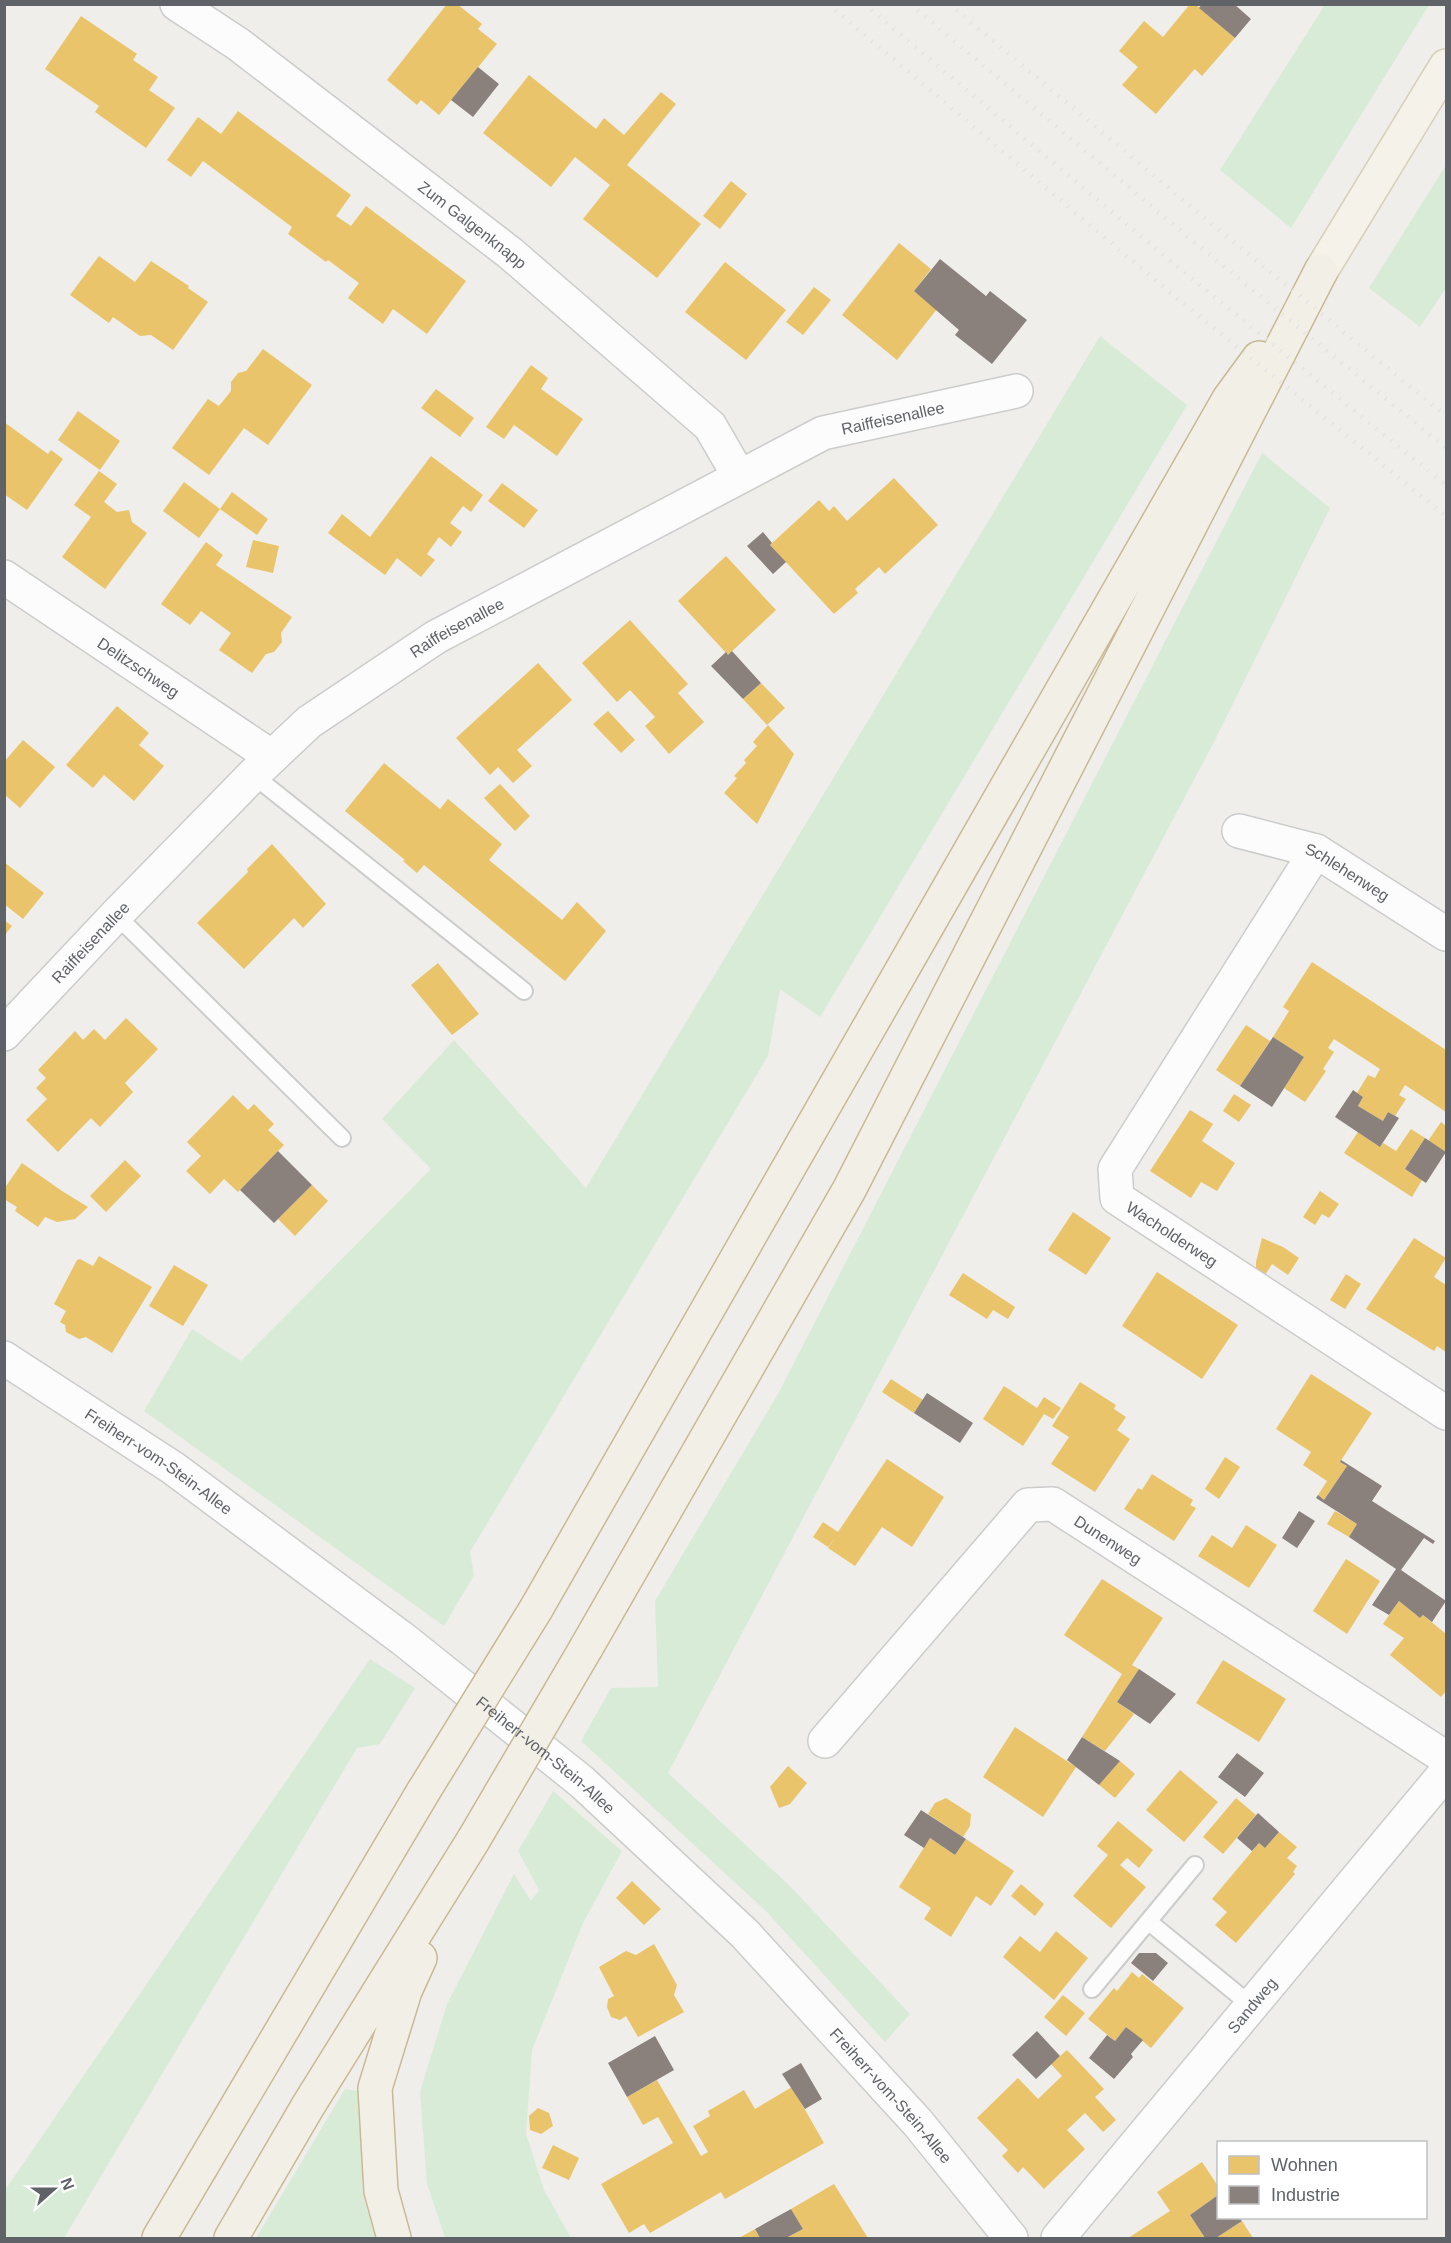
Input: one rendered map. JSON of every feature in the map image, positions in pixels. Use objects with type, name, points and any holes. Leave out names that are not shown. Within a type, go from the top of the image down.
[{"type":"highway","points":[[159,2238],[423,1792],[536,1609],[1229,399],[1321,271]]},
{"type":"highway","points":[[231,2238],[308,2106],[474,1839],[849,1190],[1321,271]]},
{"type":"highway","points":[[394,2238],[381,2191],[375,2088],[405,1991],[474,1839]]},
{"type":"main road","points":[[1321,271],[1446,66]]},
{"type":"street","name":"Zum Galgenknapp","points":[[177,4],[238,44],[510,253],[710,426],[739,476]]},
{"type":"street","name":"Raiffeisenallee","points":[[4,1034],[116,915],[262,766],[309,722],[436,637],[823,433],[1016,391]]},
{"type":"street","name":"Delitzschweg","points":[[4,578],[262,766]]},
{"type":"street","name":"Schlehenweg","points":[[1239,831],[1316,851],[1446,934]]},
{"type":"street","name":"Wacholderweg","points":[[1316,851],[1115,1169],[1117,1198],[1446,1413]]},
{"type":"street","name":"Freiherr-vom-Stein-Allee","points":[[4,1358],[173,1468],[403,1639],[582,1782],[745,1934],[918,2122],[1011,2238]]},
{"type":"street","name":"Dunenweg","points":[[825,1741],[1028,1505],[1053,1503],[1446,1758]]},
{"type":"street","name":"Sandweg","points":[[1058,2238],[1446,1772]]},
{"type":"lane","points":[[262,766],[524,991]]},
{"type":"lane","points":[[116,915],[342,1138]]},
{"type":"lane","points":[[1092,1989],[1195,1865]]},
{"type":"lane","points":[[1149,1922],[1252,2006]]},
{"type":"green space","points":[[1325,5],[1429,5],[1291,228],[1220,170]]},
{"type":"green space","points":[[1446,165],[1446,288],[1420,327],[1369,288]]},
{"type":"green space","points":[[1100,336],[1187,405],[820,1017],[780,989],[768,1056],[470,1552],[474,1575],[444,1626],[144,1411],[192,1329],[241,1361],[431,1169],[382,1119],[454,1040],[586,1188]]},
{"type":"green space","points":[[1262,453],[1330,508],[1214,742],[668,1773],[789,1885],[910,2014],[885,2042],[766,1911],[581,1741],[611,1688],[658,1687],[655,1601],[778,1394]]},
{"type":"green space","points":[[370,1659],[415,1688],[380,1744],[357,1748],[64,2238],[5,2238],[5,2190]]},
{"type":"green space","points":[[553,1791],[622,1851],[583,1923],[532,2050],[526,2134],[544,2190],[571,2238],[445,2238],[427,2184],[420,2092],[447,2004],[514,1874],[531,1901],[539,1890],[518,1851]]},
{"type":"green space","points":[[345,2089],[358,2091],[363,2196],[376,2238],[256,2238]]},
{"type":"building: Wohnen","points":[[447,4],[457,4],[482,24],[478,29],[497,44],[439,115],[421,100],[417,105],[387,80]]},
{"type":"building: Wohnen","points":[[1190,4],[1195,4],[1235,38],[1202,76],[1195,69],[1156,114],[1122,85],[1138,67],[1119,51],[1144,21],[1163,37]]},
{"type":"building: Wohnen","points":[[81,16],[137,54],[133,60],[158,77],[149,90],[175,108],[146,148],[95,112],[99,106],[45,69]]},
{"type":"building: Wohnen","points":[[529,75],[596,129],[604,118],[624,135],[661,92],[676,104],[627,165],[701,224],[657,278],[583,219],[610,185],[575,157],[551,187],[483,133]]},
{"type":"building: Wohnen","points":[[238,111],[351,195],[336,216],[351,226],[366,206],[466,281],[427,334],[393,309],[383,324],[348,298],[359,283],[288,234],[292,227],[203,161],[191,177],[167,160],[198,117],[221,134]]},
{"type":"building: Wohnen","points":[[731,181],[747,194],[720,229],[703,216]]},
{"type":"building: Wohnen","points":[[899,243],[931,269],[914,291],[937,309],[897,360],[842,315]]},
{"type":"building: Wohnen","points":[[99,256],[135,282],[151,261],[189,286],[188,288],[208,302],[173,350],[151,335],[140,336],[113,317],[109,323],[70,295]]},
{"type":"building: Wohnen","points":[[725,262],[786,310],[746,360],[685,312]]},
{"type":"building: Wohnen","points":[[814,287],[831,300],[803,335],[786,322]]},
{"type":"building: Wohnen","points":[[263,349],[312,385],[268,445],[244,428],[209,475],[172,448],[208,399],[219,406],[231,391],[231,382],[238,373],[246,371]]},
{"type":"building: Wohnen","points":[[531,365],[548,378],[541,389],[583,419],[557,456],[514,425],[504,439],[486,427]]},
{"type":"building: Wohnen","points":[[436,389],[474,418],[460,437],[421,408]]},
{"type":"building: Wohnen","points":[[78,411],[120,441],[100,470],[58,440]]},
{"type":"building: Wohnen","points":[[4,422],[48,454],[51,450],[63,459],[27,510],[4,494]]},
{"type":"building: Wohnen","points":[[431,456],[483,495],[471,512],[463,506],[450,523],[462,532],[451,547],[439,537],[427,554],[435,560],[421,577],[397,558],[385,575],[328,533],[342,514],[370,537]]},
{"type":"building: Wohnen","points":[[99,471],[117,484],[104,502],[117,512],[129,510],[132,522],[147,533],[105,589],[62,557],[91,517],[74,505]]},
{"type":"building: Wohnen","points":[[894,478],[938,525],[885,574],[879,567],[855,589],[858,593],[834,614],[770,545],[819,500],[829,511],[834,506],[847,521]]},
{"type":"building: Wohnen","points":[[184,482],[220,509],[199,538],[163,511]]},
{"type":"building: Wohnen","points":[[502,483],[538,510],[524,528],[488,501]]},
{"type":"building: Wohnen","points":[[232,492],[268,519],[257,535],[220,509]]},
{"type":"building: Wohnen","points":[[253,540],[279,546],[273,573],[246,567]]},
{"type":"building: Wohnen","points":[[206,542],[223,555],[216,565],[292,617],[281,633],[282,642],[274,652],[266,654],[252,673],[219,650],[231,633],[201,611],[190,625],[161,604]]},
{"type":"building: Wohnen","points":[[726,556],[776,610],[728,655],[678,601]]},
{"type":"building: Wohnen","points":[[630,620],[688,684],[678,693],[704,722],[669,754],[645,726],[655,717],[630,690],[617,702],[582,663]]},
{"type":"building: Wohnen","points":[[538,663],[572,700],[517,750],[532,766],[513,783],[498,767],[490,775],[456,738]]},
{"type":"building: Wohnen","points":[[761,683],[785,708],[767,725],[743,699]]},
{"type":"building: Wohnen","points":[[117,706],[149,733],[139,745],[164,766],[134,801],[104,775],[93,788],[66,765]]},
{"type":"building: Wohnen","points":[[608,711],[635,740],[621,753],[593,724]]},
{"type":"building: Wohnen","points":[[768,725],[794,754],[757,824],[724,793],[737,778],[734,776],[746,763],[744,760],[757,746],[753,742]]},
{"type":"building: Wohnen","points":[[23,740],[55,767],[20,808],[4,794],[4,762]]},
{"type":"building: Wohnen","points":[[384,763],[440,809],[448,799],[502,844],[489,860],[562,920],[577,902],[606,931],[565,981],[424,865],[417,873],[403,861],[405,860],[345,811]]},
{"type":"building: Wohnen","points":[[500,784],[530,816],[515,831],[484,798]]},
{"type":"building: Wohnen","points":[[272,844],[326,904],[303,928],[294,918],[244,969],[197,923],[248,872],[247,869]]},
{"type":"building: Wohnen","points":[[4,862],[44,893],[23,919],[4,904]]},
{"type":"building: Wohnen","points":[[4,920],[12,926],[4,936]]},
{"type":"building: Wohnen","points":[[1312,962],[1446,1050],[1446,1112],[1405,1085],[1399,1095],[1406,1099],[1395,1116],[1388,1112],[1383,1121],[1358,1106],[1363,1097],[1357,1093],[1368,1075],[1375,1078],[1380,1069],[1334,1039],[1328,1048],[1334,1052],[1323,1069],[1326,1071],[1305,1102],[1284,1088],[1304,1057],[1273,1037],[1289,1011],[1283,1007]]},
{"type":"building: Wohnen","points":[[438,963],[479,1014],[452,1035],[411,985]]},
{"type":"building: Wohnen","points":[[126,1018],[158,1049],[125,1083],[133,1092],[100,1127],[91,1118],[58,1152],[26,1120],[47,1099],[36,1088],[46,1078],[38,1070],[75,1031],[83,1040],[94,1029],[105,1040]]},
{"type":"building: Wohnen","points":[[1246,1025],[1270,1041],[1240,1086],[1216,1070]]},
{"type":"building: Wohnen","points":[[1234,1094],[1251,1105],[1239,1122],[1223,1111]]},
{"type":"building: Wohnen","points":[[233,1095],[248,1110],[254,1104],[274,1124],[268,1130],[284,1145],[238,1192],[224,1179],[210,1194],[186,1171],[201,1156],[187,1142]]},
{"type":"building: Wohnen","points":[[1190,1110],[1213,1124],[1202,1141],[1235,1163],[1217,1191],[1201,1182],[1191,1198],[1150,1171]]},
{"type":"building: Wohnen","points":[[1441,1122],[1446,1126],[1446,1152],[1428,1141]]},
{"type":"building: Wohnen","points":[[1411,1129],[1425,1138],[1405,1169],[1422,1180],[1412,1197],[1344,1153],[1358,1132],[1380,1147],[1383,1143],[1396,1151]]},
{"type":"building: Wohnen","points":[[125,1160],[141,1176],[106,1212],[90,1196]]},
{"type":"building: Wohnen","points":[[22,1163],[88,1207],[75,1219],[57,1222],[45,1217],[38,1227],[15,1211],[17,1207],[4,1199],[4,1189]]},
{"type":"building: Wohnen","points":[[312,1185],[328,1201],[295,1236],[278,1219]]},
{"type":"building: Wohnen","points":[[1320,1191],[1339,1204],[1329,1218],[1322,1214],[1315,1225],[1303,1217]]},
{"type":"building: Wohnen","points":[[1073,1212],[1111,1238],[1086,1275],[1048,1250]]},
{"type":"building: Wohnen","points":[[1262,1238],[1283,1247],[1299,1258],[1288,1275],[1272,1264],[1265,1275],[1256,1269]]},
{"type":"building: Wohnen","points":[[1414,1238],[1446,1258],[1434,1277],[1446,1285],[1446,1352],[1437,1346],[1434,1351],[1366,1309]]},
{"type":"building: Wohnen","points":[[99,1256],[152,1287],[112,1353],[86,1337],[79,1339],[66,1332],[65,1325],[60,1322],[66,1311],[54,1304],[77,1260],[80,1259],[93,1266]]},
{"type":"building: Wohnen","points":[[174,1265],[208,1285],[183,1326],[149,1306]]},
{"type":"building: Wohnen","points":[[1157,1272],[1238,1325],[1202,1379],[1122,1326]]},
{"type":"building: Wohnen","points":[[963,1273],[1015,1307],[1008,1319],[993,1310],[987,1319],[949,1295]]},
{"type":"building: Wohnen","points":[[1346,1274],[1361,1284],[1345,1309],[1330,1300]]},
{"type":"building: Wohnen","points":[[1311,1374],[1372,1413],[1340,1462],[1347,1466],[1324,1500],[1318,1495],[1327,1481],[1303,1465],[1311,1452],[1276,1429]]},
{"type":"building: Wohnen","points":[[891,1379],[923,1400],[914,1413],[882,1392]]},
{"type":"building: Wohnen","points":[[1080,1382],[1116,1405],[1114,1409],[1126,1417],[1117,1430],[1130,1439],[1095,1492],[1051,1464],[1069,1437],[1052,1426]]},
{"type":"building: Wohnen","points":[[1004,1386],[1037,1408],[1044,1397],[1061,1408],[1053,1419],[1044,1414],[1023,1446],[983,1419]]},
{"type":"building: Wohnen","points":[[1225,1457],[1240,1467],[1219,1499],[1205,1489]]},
{"type":"building: Wohnen","points":[[887,1459],[944,1497],[912,1547],[882,1527],[855,1566],[828,1548],[835,1538],[828,1547],[813,1537],[823,1522],[838,1532]]},
{"type":"building: Wohnen","points":[[1152,1474],[1193,1500],[1190,1505],[1196,1508],[1174,1541],[1124,1509],[1138,1488],[1142,1490]]},
{"type":"building: Wohnen","points":[[1335,1511],[1357,1524],[1349,1537],[1327,1524]]},
{"type":"building: Wohnen","points":[[1246,1525],[1277,1545],[1249,1588],[1198,1556],[1212,1535],[1232,1548]]},
{"type":"building: Wohnen","points":[[1346,1559],[1380,1581],[1347,1634],[1313,1611]]},
{"type":"building: Wohnen","points":[[1102,1579],[1163,1618],[1132,1665],[1139,1669],[1117,1702],[1134,1714],[1105,1751],[1082,1737],[1122,1674],[1064,1635]]},
{"type":"building: Wohnen","points":[[1399,1601],[1420,1618],[1423,1615],[1446,1634],[1446,1691],[1441,1697],[1390,1655],[1404,1638],[1383,1624]]},
{"type":"building: Wohnen","points":[[1223,1660],[1286,1699],[1259,1742],[1196,1703]]},
{"type":"building: Wohnen","points":[[1015,1727],[1076,1767],[1043,1817],[983,1777]]},
{"type":"building: Wohnen","points":[[1120,1761],[1135,1774],[1115,1798],[1099,1785]]},
{"type":"building: Wohnen","points":[[788,1766],[807,1783],[790,1804],[779,1808],[770,1787]]},
{"type":"building: Wohnen","points":[[1180,1770],[1218,1802],[1184,1842],[1146,1810]]},
{"type":"building: Wohnen","points":[[946,1798],[971,1814],[970,1826],[963,1837],[928,1814],[935,1803]]},
{"type":"building: Wohnen","points":[[1236,1798],[1256,1815],[1223,1854],[1203,1837]]},
{"type":"building: Wohnen","points":[[1118,1821],[1153,1850],[1139,1868],[1127,1858],[1120,1865],[1146,1887],[1111,1928],[1073,1896],[1108,1855],[1097,1846]]},
{"type":"building: Wohnen","points":[[1279,1832],[1297,1847],[1287,1858],[1297,1866],[1293,1872],[1295,1874],[1236,1943],[1215,1925],[1227,1912],[1212,1899],[1259,1843],[1265,1848]]},
{"type":"building: Wohnen","points":[[930,1838],[955,1855],[966,1839],[1014,1871],[991,1906],[976,1896],[951,1937],[924,1919],[931,1908],[899,1887]]},
{"type":"building: Wohnen","points":[[632,1881],[661,1909],[644,1925],[616,1898]]},
{"type":"building: Wohnen","points":[[1021,1884],[1044,1904],[1035,1916],[1011,1896]]},
{"type":"building: Wohnen","points":[[1056,1931],[1088,1958],[1054,2000],[1003,1957],[1020,1936],[1040,1952]]},
{"type":"building: Wohnen","points":[[654,1944],[677,1985],[674,1995],[684,2012],[638,2037],[626,2016],[620,2020],[611,2017],[607,2007],[608,1999],[614,1996],[599,1967],[626,1951],[636,1955]]},
{"type":"building: Wohnen","points":[[1132,1972],[1139,1978],[1142,1974],[1184,2008],[1151,2048],[1126,2027],[1115,2041],[1088,2019],[1114,1988],[1117,1991]]},
{"type":"building: Wohnen","points":[[1063,1995],[1085,2013],[1066,2036],[1044,2017]]},
{"type":"building: Wohnen","points":[[1067,2050],[1104,2089],[1095,2097],[1116,2120],[1103,2132],[1085,2113],[1067,2130],[1085,2149],[1044,2189],[1023,2167],[1018,2173],[1002,2156],[1008,2150],[977,2118],[1018,2078],[1038,2099],[1062,2076],[1051,2064]]},
{"type":"building: Wohnen","points":[[657,2080],[701,2156],[708,2152],[693,2126],[710,2116],[708,2111],[744,2090],[755,2109],[792,2087],[824,2143],[725,2199],[721,2192],[650,2233],[644,2224],[629,2233],[601,2184],[673,2143],[658,2117],[643,2125],[627,2097]]},
{"type":"building: Wohnen","points":[[538,2108],[549,2113],[553,2126],[541,2134],[530,2130],[529,2116]]},
{"type":"building: Wohnen","points":[[553,2145],[579,2158],[569,2180],[542,2168]]},
{"type":"building: Wohnen","points":[[1202,2162],[1217,2184],[1217,2196],[1190,2215],[1205,2238],[1128,2238],[1170,2211],[1157,2192]]},
{"type":"building: Wohnen","points":[[834,2184],[868,2238],[786,2238],[803,2229],[791,2209]]},
{"type":"building: Wohnen","points":[[1242,2221],[1253,2238],[1216,2238]]},
{"type":"building: Wohnen","points":[[755,2229],[760,2238],[739,2238]]},
{"type":"building: Industrie","points":[[1202,4],[1234,4],[1251,19],[1235,38],[1199,8]]},
{"type":"building: Industrie","points":[[478,67],[499,84],[473,117],[451,100]]},
{"type":"building: Industrie","points":[[940,259],[986,296],[990,291],[1027,320],[992,364],[955,335],[959,330],[914,291]]},
{"type":"building: Industrie","points":[[763,532],[772,543],[770,545],[786,562],[773,574],[747,546]]},
{"type":"building: Industrie","points":[[732,651],[761,683],[743,699],[711,666],[726,652],[728,655]]},
{"type":"building: Industrie","points":[[1273,1037],[1304,1057],[1272,1107],[1240,1086]]},
{"type":"building: Industrie","points":[[1353,1090],[1363,1097],[1358,1106],[1383,1121],[1388,1112],[1399,1118],[1380,1147],[1335,1117]]},
{"type":"building: Industrie","points":[[1425,1138],[1446,1152],[1426,1183],[1405,1169]]},
{"type":"building: Industrie","points":[[278,1151],[312,1185],[274,1223],[240,1190]]},
{"type":"building: Industrie","points":[[927,1393],[973,1423],[960,1443],[914,1413]]},
{"type":"building: Industrie","points":[[1341,1460],[1382,1486],[1372,1501],[1435,1541],[1433,1544],[1424,1538],[1401,1570],[1446,1601],[1432,1622],[1423,1615],[1420,1618],[1399,1601],[1389,1615],[1372,1605],[1396,1569],[1349,1537],[1357,1524],[1316,1498],[1318,1495],[1324,1500],[1347,1466],[1340,1462]]},
{"type":"building: Industrie","points":[[1299,1511],[1315,1521],[1297,1548],[1282,1538]]},
{"type":"building: Industrie","points":[[1139,1669],[1176,1694],[1150,1724],[1117,1702]]},
{"type":"building: Industrie","points":[[1082,1737],[1120,1761],[1099,1785],[1067,1760]]},
{"type":"building: Industrie","points":[[1237,1753],[1264,1773],[1245,1797],[1218,1777]]},
{"type":"building: Industrie","points":[[921,1810],[966,1839],[955,1855],[930,1838],[924,1848],[904,1835]]},
{"type":"building: Industrie","points":[[1258,1813],[1279,1832],[1265,1848],[1259,1843],[1252,1851],[1237,1838]]},
{"type":"building: Industrie","points":[[1139,1953],[1156,1953],[1168,1963],[1153,1981],[1131,1963]]},
{"type":"building: Industrie","points":[[1126,2027],[1143,2040],[1131,2054],[1133,2057],[1114,2079],[1089,2058],[1107,2035],[1115,2041]]},
{"type":"building: Industrie","points":[[1037,2031],[1060,2056],[1036,2079],[1012,2055]]},
{"type":"building: Industrie","points":[[655,2036],[674,2070],[627,2097],[608,2063]]},
{"type":"building: Industrie","points":[[801,2063],[822,2099],[805,2109],[782,2074]]},
{"type":"building: Industrie","points":[[1217,2196],[1217,2219],[1240,2219],[1242,2221],[1216,2238],[1205,2238],[1190,2215]]},
{"type":"building: Industrie","points":[[791,2209],[803,2229],[786,2238],[760,2238],[755,2229]]},
{"type":"railway","points":[[828,4],[1173,295],[1446,516]]},
{"type":"railway","points":[[864,4],[1186,274],[1446,485]]},
{"type":"railway","points":[[910,4],[1200,247],[1446,448]]},
{"type":"railway","points":[[949,4],[1446,416]]}]
